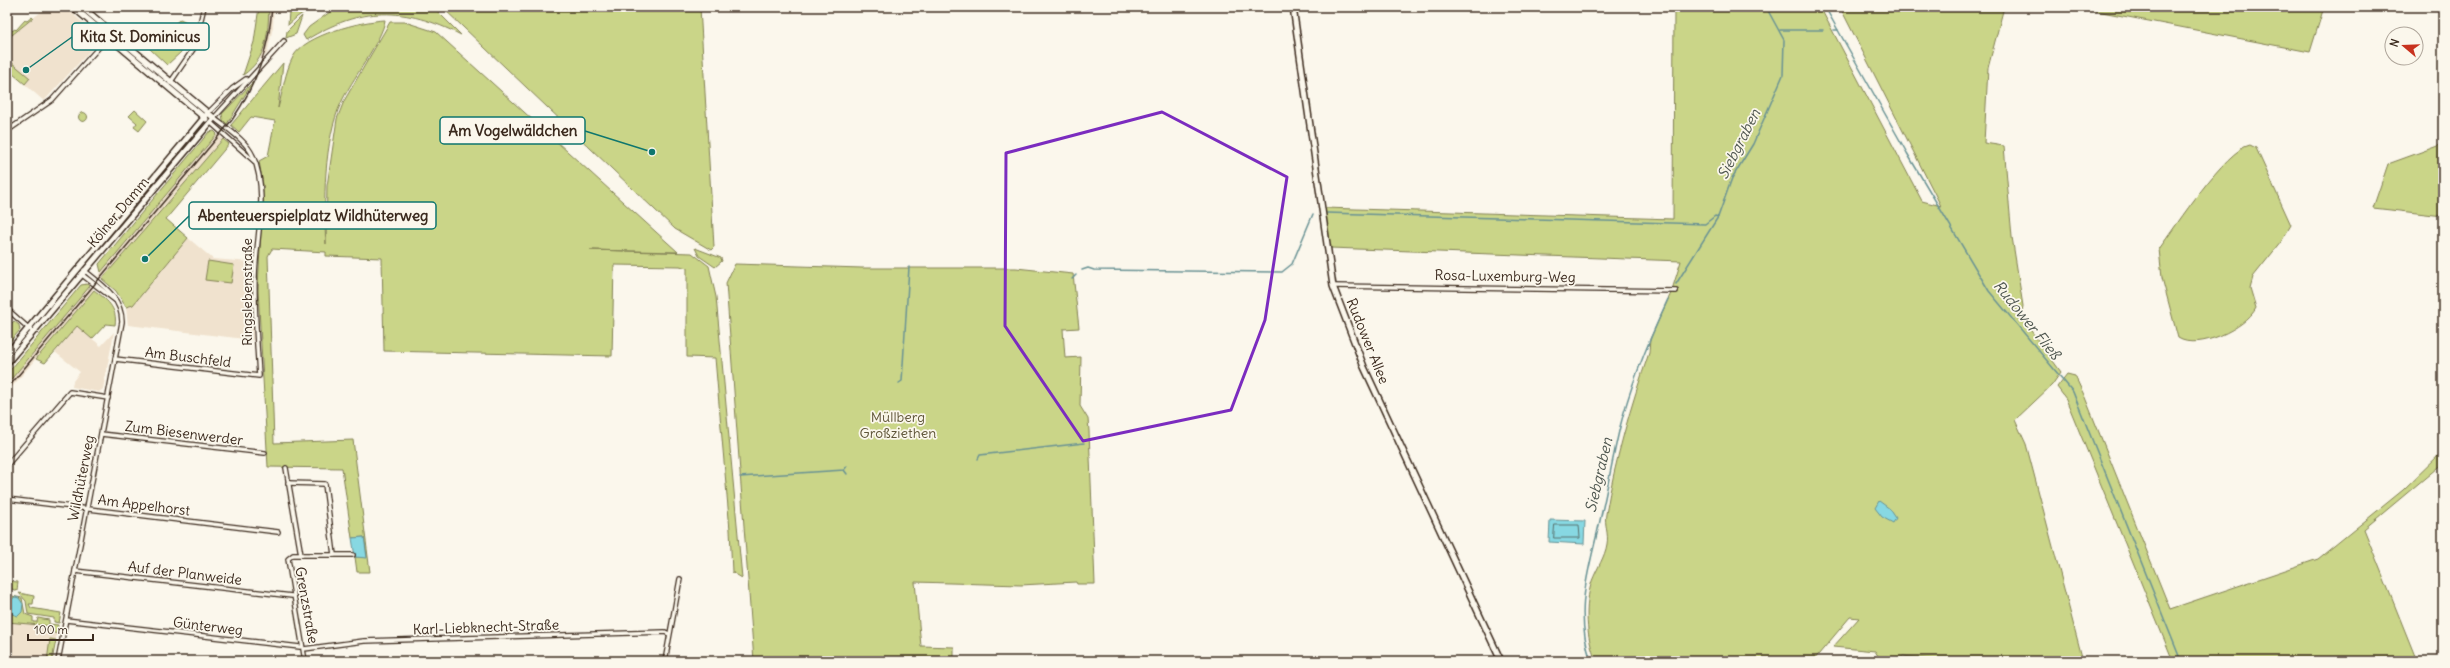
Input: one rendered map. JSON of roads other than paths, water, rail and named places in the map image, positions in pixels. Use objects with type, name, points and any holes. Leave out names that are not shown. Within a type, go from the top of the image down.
[{"type":"street","points":[[73,7],[110,34]]},
{"type":"street","points":[[82,7],[110,34],[169,84],[206,115],[214,118]]},
{"type":"street","points":[[169,84],[194,48],[204,7]]},
{"type":"street","name":"Rudower Allee","points":[[1293,7],[1329,270],[1333,286],[1364,367],[1501,661]]},
{"type":"street","points":[[7,131],[56,96],[110,34]]},
{"type":"street","name":"Kölner Damm","points":[[81,270],[249,78],[284,41]]},
{"type":"street","name":"Kölner Damm","points":[[7,363],[31,330],[206,115],[232,89],[249,78]]},
{"type":"street","points":[[206,115],[210,122],[254,161]]},
{"type":"street","name":"Ringslebenstraße","points":[[214,118],[244,144],[253,156],[260,186],[255,276],[259,376]]},
{"type":"street","name":"Wildhüterweg","points":[[58,661],[122,319],[116,301],[81,270]]},
{"type":"street","name":"Rosa-Luxemburg-Weg","points":[[1333,286],[1676,291]]},
{"type":"street","points":[[7,309],[31,330]]},
{"type":"street","name":"Kölner Damm","points":[[7,354],[31,330]]},
{"type":"street","name":"Am Buschfeld","points":[[115,359],[259,376]]},
{"type":"street","points":[[7,465],[70,392],[108,398]]},
{"type":"street","name":"Zum Biesenwerder","points":[[101,434],[265,453]]},
{"type":"street","points":[[286,468],[301,555],[353,555]]},
{"type":"street","points":[[288,483],[325,484],[334,555]]},
{"type":"street","name":"Am Appelhorst","points":[[7,499],[278,532]]},
{"type":"street","name":"Grenzstraße","points":[[301,555],[292,555],[289,557],[288,562],[302,648],[306,661]]},
{"type":"street","name":"Auf der Planweide","points":[[75,571],[292,596]]},
{"type":"street","points":[[665,661],[670,637],[669,634],[675,614],[680,579]]},
{"type":"street","name":"Günterweg","points":[[66,620],[302,648]]},
{"type":"street","name":"Karl-Liebknecht-Straße","points":[[302,648],[364,641],[665,632],[669,634]]},
{"type":"water","points":[[1879,501],[1890,509],[1896,518],[1893,523],[1882,517],[1875,508]]},
{"type":"water","points":[[1550,520],[1585,521],[1584,544],[1549,542]]},
{"type":"water","points":[[364,537],[367,558],[355,557],[352,538]]},
{"type":"water","points":[[15,597],[19,598],[23,604],[22,612],[18,616],[12,614],[9,601]]},
{"type":"waterway","name":"Siebgraben","points":[[1676,284],[1718,217],[1732,178],[1753,144],[1783,75],[1784,40],[1766,7]]},
{"type":"waterway","name":"Rudower Fließ","points":[[1825,7],[1907,153],[1989,291],[2073,392],[2181,661]]},
{"type":"waterway","points":[[1780,30],[1823,30]]},
{"type":"waterway","points":[[1327,213],[1705,224],[1715,216],[1718,217]]},
{"type":"waterway","points":[[1082,270],[1088,268],[1094,270],[1282,272],[1292,264],[1313,214]]},
{"type":"waterway","points":[[899,383],[902,381],[909,267]]},
{"type":"waterway","points":[[1072,279],[1076,275]]},
{"type":"waterway","name":"Siebgraben","points":[[1591,661],[1583,623],[1583,606],[1588,571],[1624,411],[1641,362],[1668,299]]},
{"type":"waterway","points":[[978,459],[980,455],[1084,443]]},
{"type":"waterway","points":[[740,477],[844,470],[847,466]]},
{"type":"waterway","points":[[844,470],[847,474]]},
{"type":"railway","points":[[7,389],[232,120],[248,94],[260,66],[268,38],[272,7]]},
{"type":"place","name":"Kita St. Dominicus","points":[[26,70]]},
{"type":"place","name":"Am Vogelwäldchen","points":[[652,152]]},
{"type":"place","name":"Abenteuerspielplatz Wildhüterweg","points":[[145,259]]},
{"type":"park label","name":"Müllberg Großziethen","points":[[898,426]]}]
